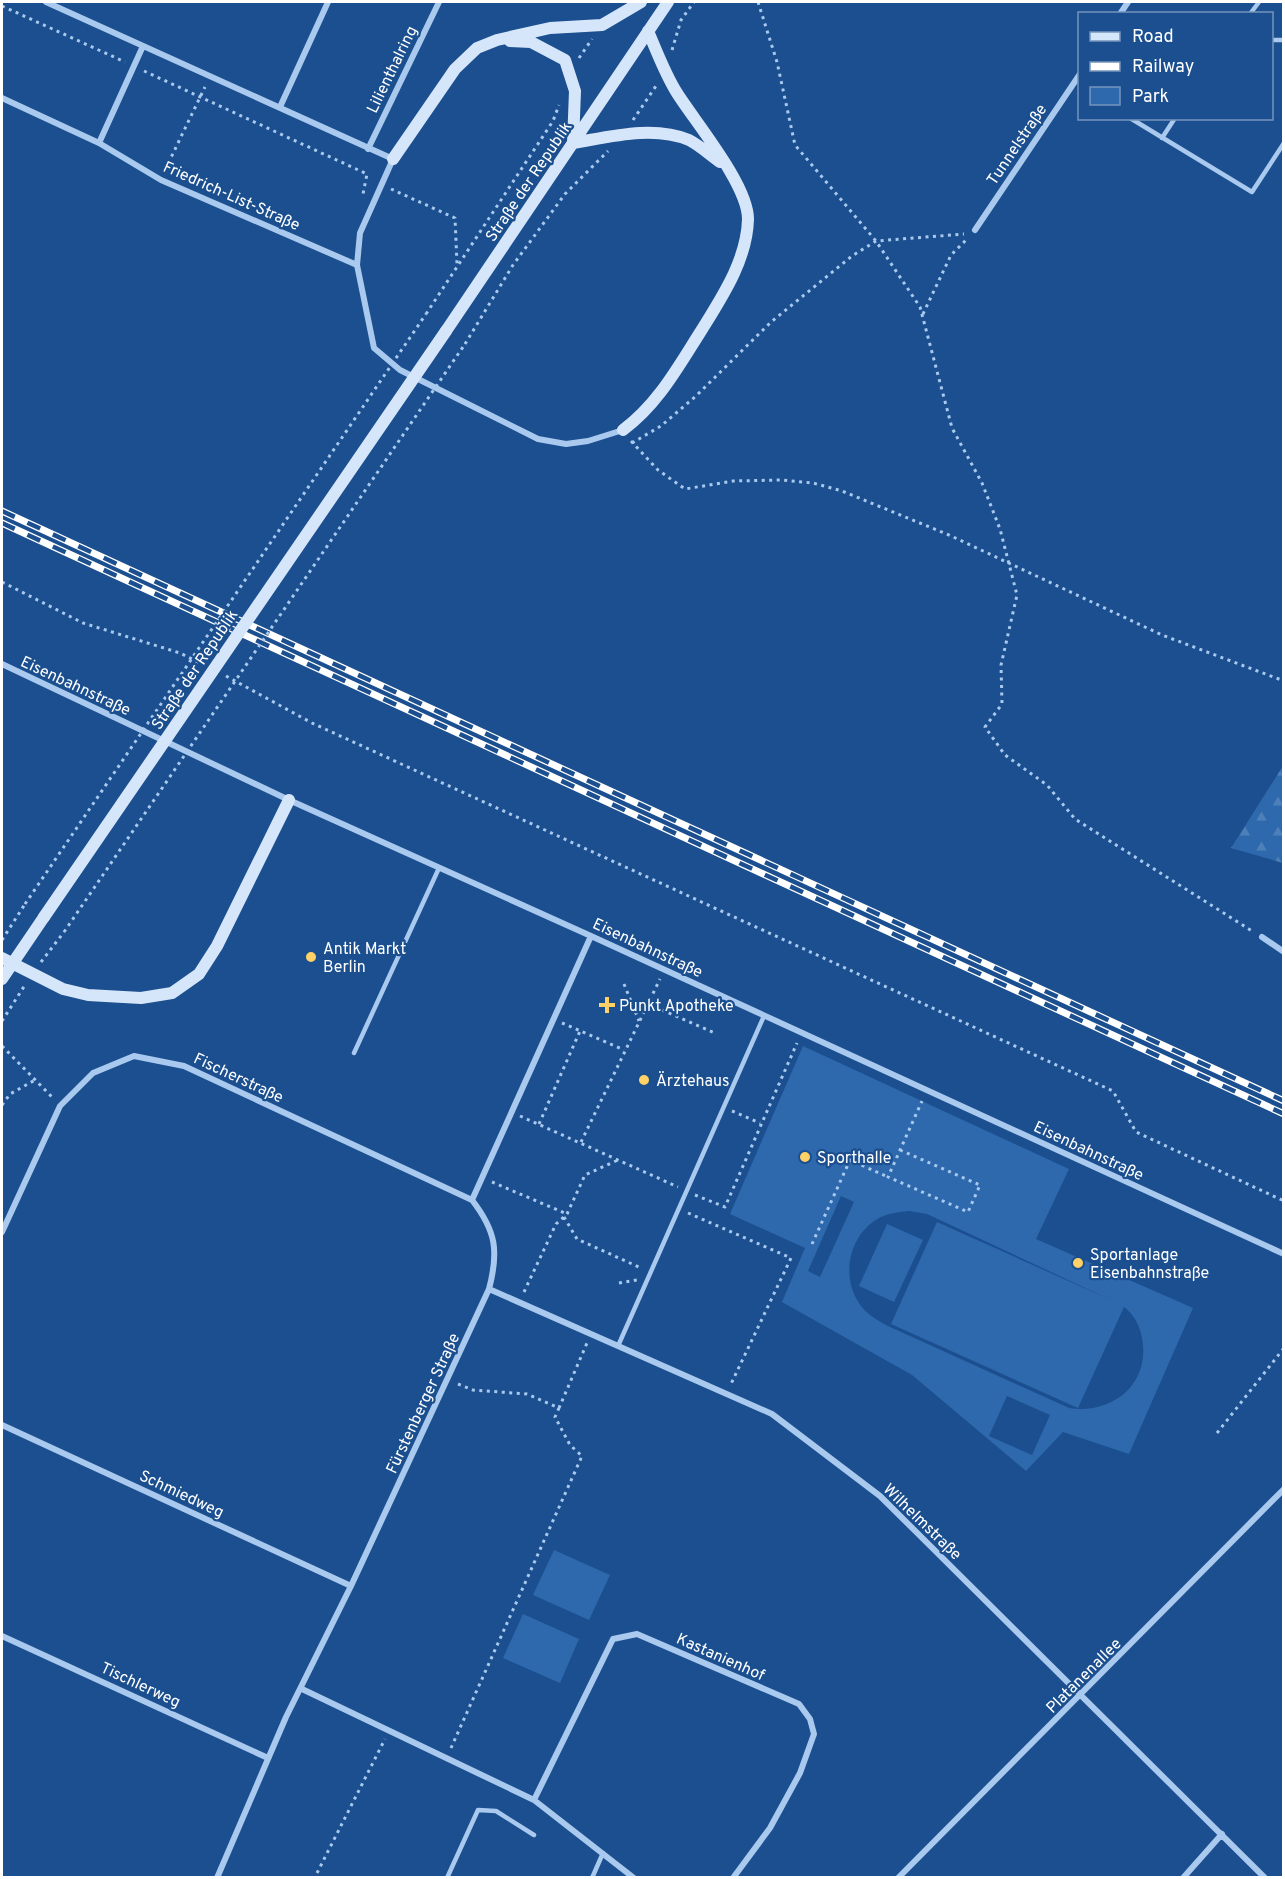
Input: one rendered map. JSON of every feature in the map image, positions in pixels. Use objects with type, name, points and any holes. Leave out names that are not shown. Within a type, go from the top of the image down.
[{"type":"main road","points":[[393,159],[455,69],[477,48],[496,40],[550,28],[602,24],[641,2]]},
{"type":"main road","name":"Straße der Republik","points":[[2,979],[6,961],[44,917],[446,331],[668,2]]},
{"type":"main road","points":[[623,430],[640,417],[657,399],[727,290],[743,250],[748,217],[739,184],[724,165],[666,72],[648,31]]},
{"type":"main road","points":[[496,40],[531,42],[565,60],[575,91],[573,143],[625,134],[660,134],[688,140],[724,165]]},
{"type":"main road","points":[[6,961],[63,989],[88,995],[141,998],[172,993],[199,974],[217,946],[289,800]]},
{"type":"street","points":[[46,2],[393,159],[360,233],[357,265],[374,348],[400,370],[538,439],[566,444],[588,441],[623,430]]},
{"type":"street","points":[[280,107],[328,2]]},
{"type":"street","name":"Lilienthalring","points":[[368,149],[439,2]]},
{"type":"street","points":[[99,143],[143,46]]},
{"type":"street","name":"Tunnelstraße","points":[[975,230],[1078,76]]},
{"type":"street","name":"Friedrich-List-Straße","points":[[2,98],[99,143],[161,180],[357,265]]},
{"type":"street","name":"Eisenbahnstraße","points":[[2,664],[289,800],[1284,1254]]},
{"type":"street","points":[[472,1200],[591,936]]},
{"type":"street","points":[[1262,937],[1284,952]]},
{"type":"street","name":"Fischerstraße","points":[[2,1232],[60,1106],[93,1073],[134,1056],[184,1066],[472,1200]]},
{"type":"street","name":"Fürstenberger Straße","points":[[216,1878],[268,1758],[489,1289],[495,1248],[488,1221],[472,1200]]},
{"type":"street","name":"Wilhelmstraße","points":[[489,1289],[520,1300],[772,1414],[880,1496],[1083,1694],[1265,1878]]},
{"type":"street","name":"Schmiedweg","points":[[2,1425],[351,1586]]},
{"type":"street","name":"Platanenallee","points":[[898,1878],[1284,1489]]},
{"type":"street","name":"Kastanienhof","points":[[534,1800],[613,1639],[637,1634],[799,1704],[810,1719],[814,1734],[800,1773],[770,1828],[733,1878]]},
{"type":"street","name":"Tischlerweg","points":[[2,1636],[268,1758]]},
{"type":"street","points":[[302,1689],[534,1800],[634,1878]]},
{"type":"street","points":[[1183,1878],[1222,1834]]},
{"type":"lane","points":[[1072,84],[1078,87]]},
{"type":"lane","points":[[1133,120],[1252,192],[1284,143]]},
{"type":"lane","points":[[1162,138],[1174,120]]},
{"type":"lane","points":[[354,1053],[439,868]]},
{"type":"lane","points":[[618,1346],[764,1016]]},
{"type":"lane","points":[[447,1878],[478,1810],[496,1810],[534,1835]]},
{"type":"lane","points":[[592,1878],[603,1853]]},
{"type":"path","points":[[2,1021],[465,344],[513,265],[566,194],[625,134],[666,72],[681,20],[694,2]]},
{"type":"path","points":[[758,2],[777,62],[795,145],[876,241],[920,307],[952,428],[982,483],[1000,529],[1017,595],[1001,665],[1002,704],[985,727],[1005,755],[1047,785],[1076,819],[1262,937]]},
{"type":"path","points":[[2,6],[367,174],[368,180],[361,202]]},
{"type":"path","points":[[569,73],[602,24]]},
{"type":"path","points":[[161,180],[210,77]]},
{"type":"path","points":[[2,940],[426,314],[553,121],[560,103]]},
{"type":"path","points":[[382,184],[455,218],[457,266]]},
{"type":"path","points":[[632,443],[661,426],[696,396],[771,322],[852,256],[876,241],[957,236],[975,230]]},
{"type":"path","points":[[922,315],[951,255],[975,230]]},
{"type":"path","points":[[623,430],[658,470],[685,489],[733,481],[813,483],[891,510],[1162,635],[1284,681]]},
{"type":"path","points":[[2,582],[83,623],[180,653],[210,668]]},
{"type":"path","points":[[220,674],[312,723],[1113,1091],[1136,1132],[1284,1201]]},
{"type":"path","points":[[581,1142],[664,970]]},
{"type":"path","points":[[624,984],[639,1021]]},
{"type":"path","points":[[647,1004],[716,1033]]},
{"type":"path","points":[[554,1019],[624,1050]]},
{"type":"path","points":[[538,1124],[580,1031]]},
{"type":"path","points":[[512,1112],[725,1207],[801,1033]]},
{"type":"path","points":[[2,1046],[60,1106]]},
{"type":"path","points":[[2,1105],[10,1095],[35,1080]]},
{"type":"path","points":[[888,1177],[927,1091]]},
{"type":"path","points":[[725,1107],[760,1123]]},
{"type":"path","points":[[813,1244],[850,1160],[968,1212],[980,1185],[900,1150]]},
{"type":"path","points":[[520,1300],[556,1224],[566,1215],[585,1175],[618,1160]]},
{"type":"path","points":[[482,1178],[566,1215],[576,1239],[651,1272]]},
{"type":"path","points":[[679,1208],[791,1258],[726,1393]]},
{"type":"path","points":[[447,1758],[582,1456],[570,1445],[555,1417],[591,1333]]},
{"type":"path","points":[[1217,1433],[1284,1348]]},
{"type":"path","points":[[448,1379],[473,1390],[527,1394],[559,1408]]},
{"type":"path","points":[[317,1873],[390,1730]]},
{"type":"green space","points":[[1283,766],[1283,863],[1231,848]]},
{"type":"green space","points":[[803,1046],[1069,1169],[1036,1239],[1193,1308],[1129,1454],[1063,1432],[1026,1471],[912,1375],[782,1302],[805,1248],[730,1214]],"holes":[[[841,1196],[854,1202],[820,1277],[808,1271]],[[909,1211],[927,1214],[1113,1301],[937,1222],[891,1324],[1078,1408],[1124,1307],[1136,1321],[1142,1338],[1143,1355],[1134,1383],[1125,1393],[1099,1407],[1085,1409],[1069,1408],[888,1326],[872,1316],[862,1307],[853,1292],[849,1267],[851,1255],[855,1243],[870,1224],[881,1217]],[[1007,1396],[1050,1415],[1032,1455],[989,1436]]]},
{"type":"green space","points":[[887,1224],[923,1240],[894,1302],[859,1286]]},
{"type":"green space","points":[[554,1550],[610,1575],[589,1620],[533,1595]]},
{"type":"green space","points":[[523,1614],[579,1639],[560,1683],[503,1658]]},
{"type":"railway","points":[[2,511],[1284,1101]]},
{"type":"railway","points":[[2,523],[1284,1114]]},
{"type":"place","name":"Antik Markt Berlin","points":[[311,957]]},
{"type":"place","name":"Punkt Apotheke","points":[[607,1005]]},
{"type":"place","name":"Ärztehaus","points":[[644,1080]]},
{"type":"place","name":"Sporthalle","points":[[805,1157]]},
{"type":"place","name":"Sportanlage Eisenbahnstraße","points":[[1078,1263]]}]
